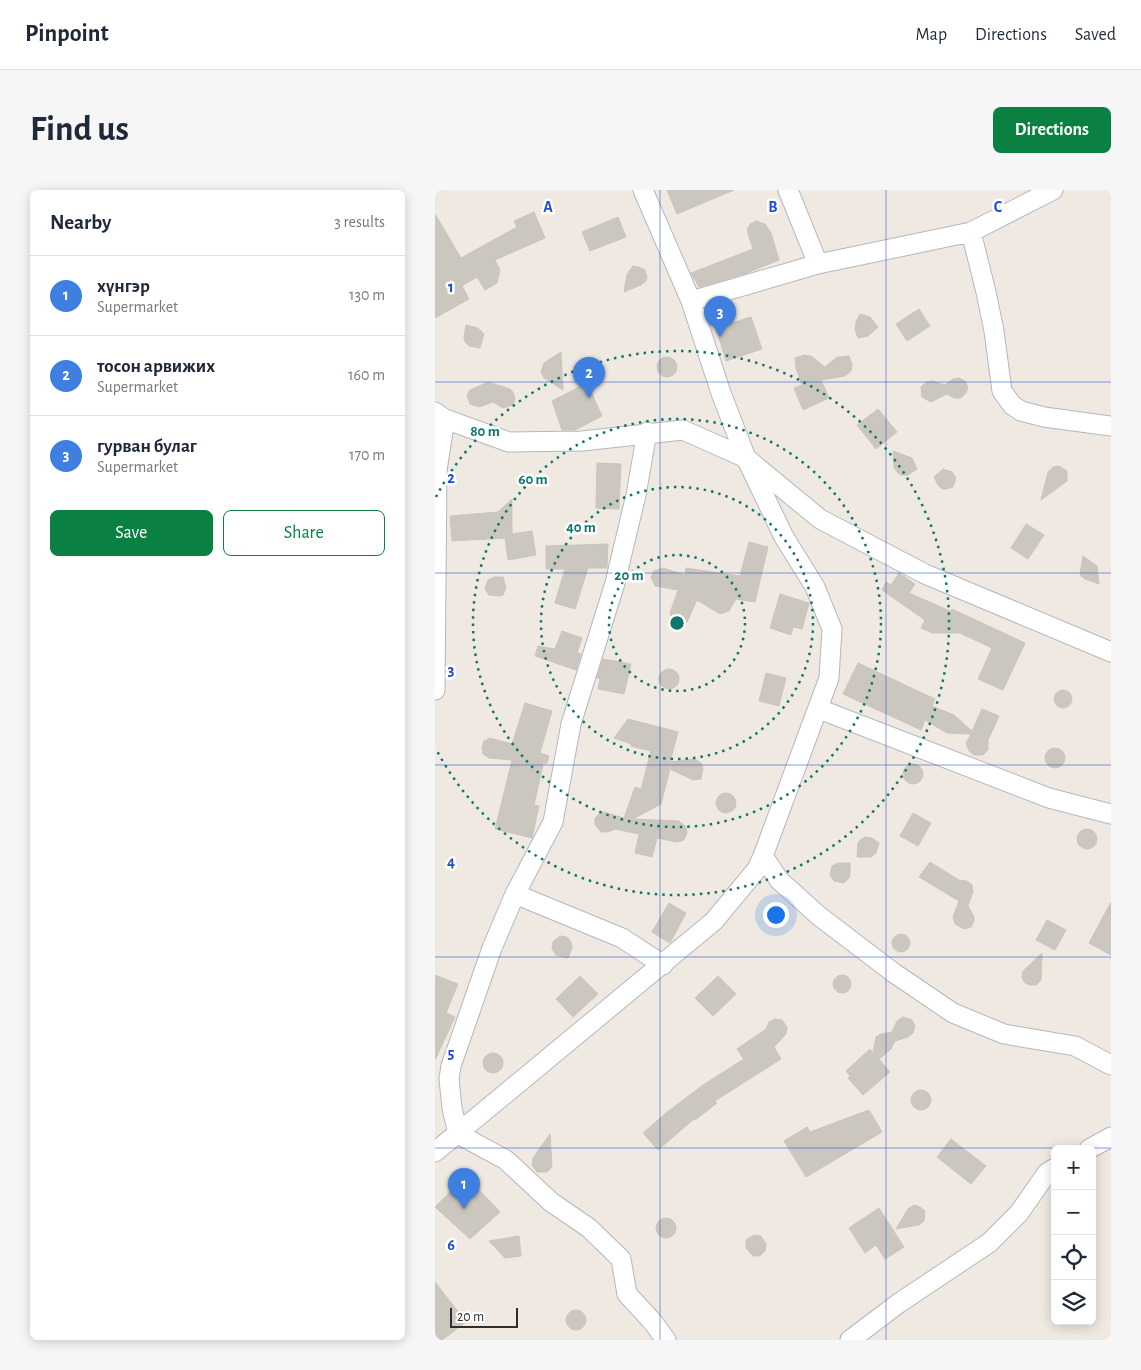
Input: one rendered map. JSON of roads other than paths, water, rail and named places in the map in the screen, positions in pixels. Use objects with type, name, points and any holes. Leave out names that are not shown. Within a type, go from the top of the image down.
[{"type":"street","points":[[435,1152],[714,921],[757,868],[763,856],[829,678],[832,630],[815,587],[784,537],[746,458],[721,392],[691,301],[643,190]]},
{"type":"street","points":[[789,190],[818,264]]},
{"type":"street","points":[[691,301],[818,264],[971,232],[1053,190]]},
{"type":"street","points":[[971,232],[987,292],[1002,391],[1011,405],[1044,417],[1111,426]]},
{"type":"street","points":[[435,690],[437,470],[440,415],[509,442],[582,441],[647,432],[683,430],[746,458],[820,519],[925,574],[1111,652]]},
{"type":"street","points":[[647,432],[636,495],[615,584],[571,724],[553,822],[515,894],[492,948],[464,1023],[449,1073],[452,1108],[458,1134],[507,1160],[551,1202],[589,1228],[615,1253],[621,1259],[627,1294],[652,1321],[666,1340]]},
{"type":"street","points":[[819,709],[1049,798],[1111,814]]},
{"type":"street","points":[[763,856],[779,880],[819,916],[894,972],[953,1012],[1004,1034],[1075,1046],[1111,1065]]},
{"type":"street","points":[[515,894],[622,938],[663,964]]},
{"type":"street","points":[[1096,1145],[1111,1137]]},
{"type":"street","points":[[850,1340],[899,1303],[989,1243],[1019,1213],[1047,1173],[1051,1170]]},
{"type":"place","name":"гурван булаг","points":[[720,337]]},
{"type":"place","name":"тосон арвижих","points":[[589,398]]},
{"type":"place","name":"хүнгэр","points":[[464,1209]]}]
